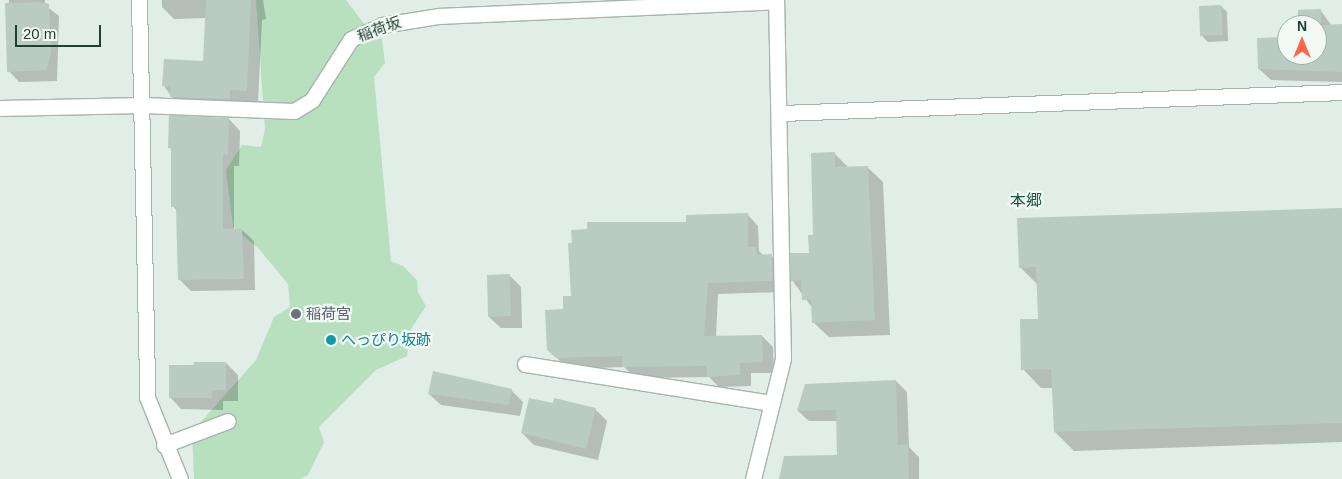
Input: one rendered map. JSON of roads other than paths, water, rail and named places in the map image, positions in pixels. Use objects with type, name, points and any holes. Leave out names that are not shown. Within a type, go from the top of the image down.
[{"type":"street","points":[[139,0],[143,105],[147,396],[164,445],[180,479]]},
{"type":"street","points":[[753,479],[783,359],[781,114],[776,1]]},
{"type":"street","name":"稲荷坂","points":[[0,108],[143,105],[278,112],[294,111],[312,100],[352,38],[382,25],[517,6],[776,1]]},
{"type":"street","points":[[781,114],[1342,92]]},
{"type":"street","points":[[525,364],[772,403]]},
{"type":"street","points":[[164,445],[228,421]]},
{"type":"place","name":"稲荷宮","points":[[296,314]]},
{"type":"place","name":"へっぴり坂跡","points":[[331,340]]},
{"type":"district","name":"本郷","points":[[1026,201]]}]
